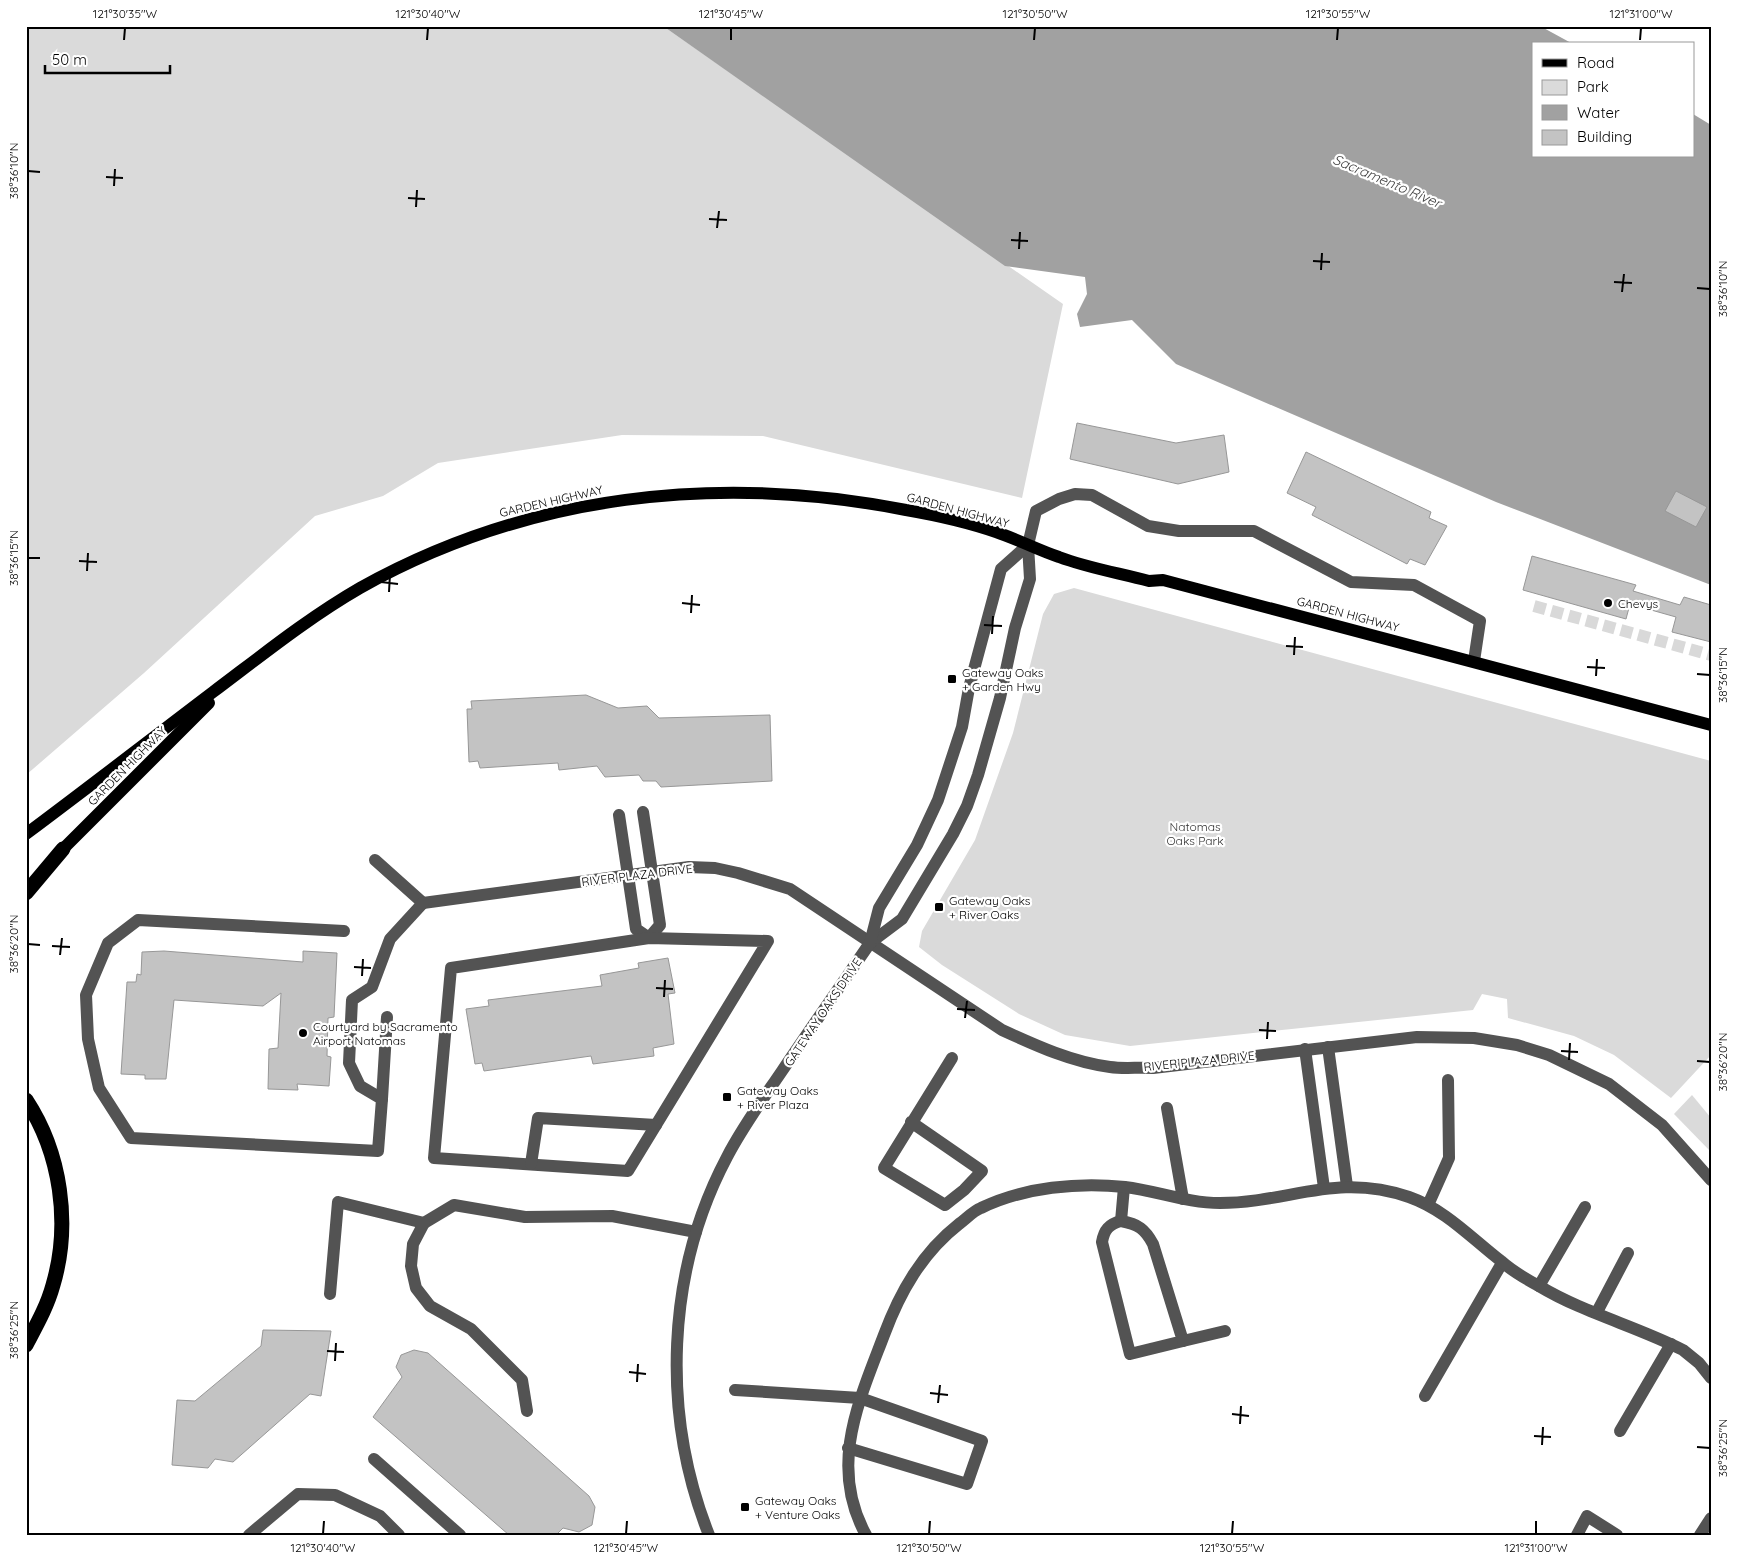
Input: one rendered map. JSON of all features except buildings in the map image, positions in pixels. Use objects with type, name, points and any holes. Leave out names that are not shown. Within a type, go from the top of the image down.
[{"type":"highway","points":[[26,893],[63,849]]},
{"type":"highway","points":[[26,1100],[44,1135],[53,1161],[60,1193],[62,1225],[59,1257],[53,1285],[43,1313],[26,1345]]},
{"type":"main road","name":"GARDEN HIGHWAY","points":[[26,834],[297,628],[358,590],[400,567],[496,528],[552,513],[651,496],[700,492],[749,491],[797,495],[904,509],[995,531],[1061,558],[1149,581],[1163,580],[1711,725]]},
{"type":"main road","name":"GARDEN HIGHWAY","points":[[26,881],[63,849],[245,668]]},
{"type":"street","points":[[1028,545],[1036,511],[1059,498],[1075,494],[1092,495],[1148,526],[1179,531],[1254,531],[1351,582],[1414,585],[1480,621],[1474,661]]},
{"type":"street","name":"GATEWAY OAKS DRIVE","points":[[870,943],[902,919],[953,834],[967,806],[1000,698],[1015,628],[1030,579],[1028,545]]},
{"type":"street","name":"GATEWAY OAKS DRIVE","points":[[709,1535],[688,1470],[678,1406],[676,1358],[680,1311],[696,1232],[713,1187],[742,1130],[870,943],[880,908],[917,845],[941,791],[962,727],[969,688],[1001,569],[1028,545]]},
{"type":"street","points":[[643,812],[660,925],[649,938]]},
{"type":"street","points":[[618,815],[636,929],[649,938]]},
{"type":"street","points":[[375,860],[422,903],[390,939],[372,987],[352,1000],[349,1063],[360,1086],[382,1099]]},
{"type":"street","name":"RIVER PLAZA DRIVE","points":[[422,903],[689,867],[715,868],[764,879],[790,889],[1002,1030],[1071,1058],[1110,1067],[1153,1068],[1417,1037],[1451,1036],[1517,1045],[1549,1055],[1609,1084],[1662,1125],[1711,1180]]},
{"type":"street","points":[[344,931],[138,920],[108,943],[86,995],[88,1039],[99,1088],[131,1138],[378,1151],[387,1017]]},
{"type":"street","points":[[649,938],[768,941],[628,1171],[434,1158],[450,968],[649,938]]},
{"type":"street","points":[[1328,1047],[1347,1186]]},
{"type":"street","points":[[1304,1050],[1324,1188]]},
{"type":"street","points":[[911,1122],[982,1171],[964,1190],[945,1205],[884,1168],[911,1122],[952,1058]]},
{"type":"street","points":[[1428,1205],[1449,1158],[1448,1080]]},
{"type":"street","points":[[1167,1108],[1183,1199]]},
{"type":"street","points":[[531,1164],[538,1118],[656,1125]]},
{"type":"street","points":[[866,1535],[852,1499],[848,1468],[848,1448],[853,1416],[902,1292],[933,1247],[975,1211],[1006,1199],[1058,1187],[1124,1187],[1183,1199],[1218,1203],[1347,1186],[1394,1192],[1428,1205],[1455,1222],[1502,1263],[1539,1286],[1671,1344],[1700,1363],[1711,1378]]},
{"type":"street","points":[[1121,1221],[1124,1187]]},
{"type":"street","points":[[964,1190],[975,1211]]},
{"type":"street","points":[[330,1294],[338,1202],[424,1223]]},
{"type":"street","points":[[526,1411],[522,1380],[471,1329],[430,1306],[416,1288],[411,1266],[413,1244],[424,1223],[454,1205],[525,1217],[612,1216],[696,1232]]},
{"type":"street","points":[[1539,1286],[1585,1207]]},
{"type":"street","points":[[1183,1341],[1153,1244],[1147,1233],[1134,1223],[1121,1221],[1109,1226],[1104,1232],[1102,1242],[1130,1354],[1225,1331]]},
{"type":"street","points":[[1597,1312],[1628,1253]]},
{"type":"street","points":[[1425,1396],[1502,1263]]},
{"type":"street","points":[[1620,1431],[1671,1344]]},
{"type":"street","points":[[735,1390],[860,1398],[982,1441],[967,1484],[848,1448]]},
{"type":"street","points":[[374,1459],[460,1535]]},
{"type":"street","points":[[249,1535],[298,1494],[335,1495],[380,1516],[399,1535]]},
{"type":"street","points":[[1577,1535],[1587,1516],[1618,1535]]},
{"type":"street","points":[[1700,1535],[1711,1518]]},
{"type":"green space","points":[[26,26],[663,26],[1063,304],[1022,498],[763,436],[622,435],[438,463],[383,496],[315,516],[144,673],[26,775]]},
{"type":"green space","name":"Natomas Oaks Park","points":[[1074,588],[1711,761],[1711,1055],[1671,1098],[1614,1055],[1574,1036],[1508,1018],[1507,999],[1482,994],[1473,1010],[1130,1046],[1065,1035],[1019,1014],[942,965],[919,947],[922,931],[975,840],[1013,733],[1043,614],[1054,594]]},
{"type":"green space","points":[[1692,1095],[1711,1118],[1711,1152],[1674,1114]]},
{"type":"water","name":"Sacramento River","points":[[663,26],[1540,26],[1569,42],[1532,42],[1532,158],[1694,158],[1694,115],[1711,125],[1711,585],[1496,502],[1176,364],[1132,320],[1080,327],[1077,314],[1087,294],[1085,277],[1005,266]]},
{"type":"tunnel","points":[[1534,606],[1711,655]]},
{"type":"place","name":"Chevys","points":[[1608,603]]},
{"type":"place","name":"Gateway Oaks + Garden Hwy","points":[[952,679]]},
{"type":"place","name":"Gateway Oaks + River Oaks","points":[[939,907]]},
{"type":"place","name":"Courtyard by Sacramento Airport Natomas","points":[[303,1033]]},
{"type":"place","name":"Gateway Oaks + River Plaza","points":[[727,1097]]},
{"type":"place","name":"Gateway Oaks + Venture Oaks","points":[[745,1507]]}]
